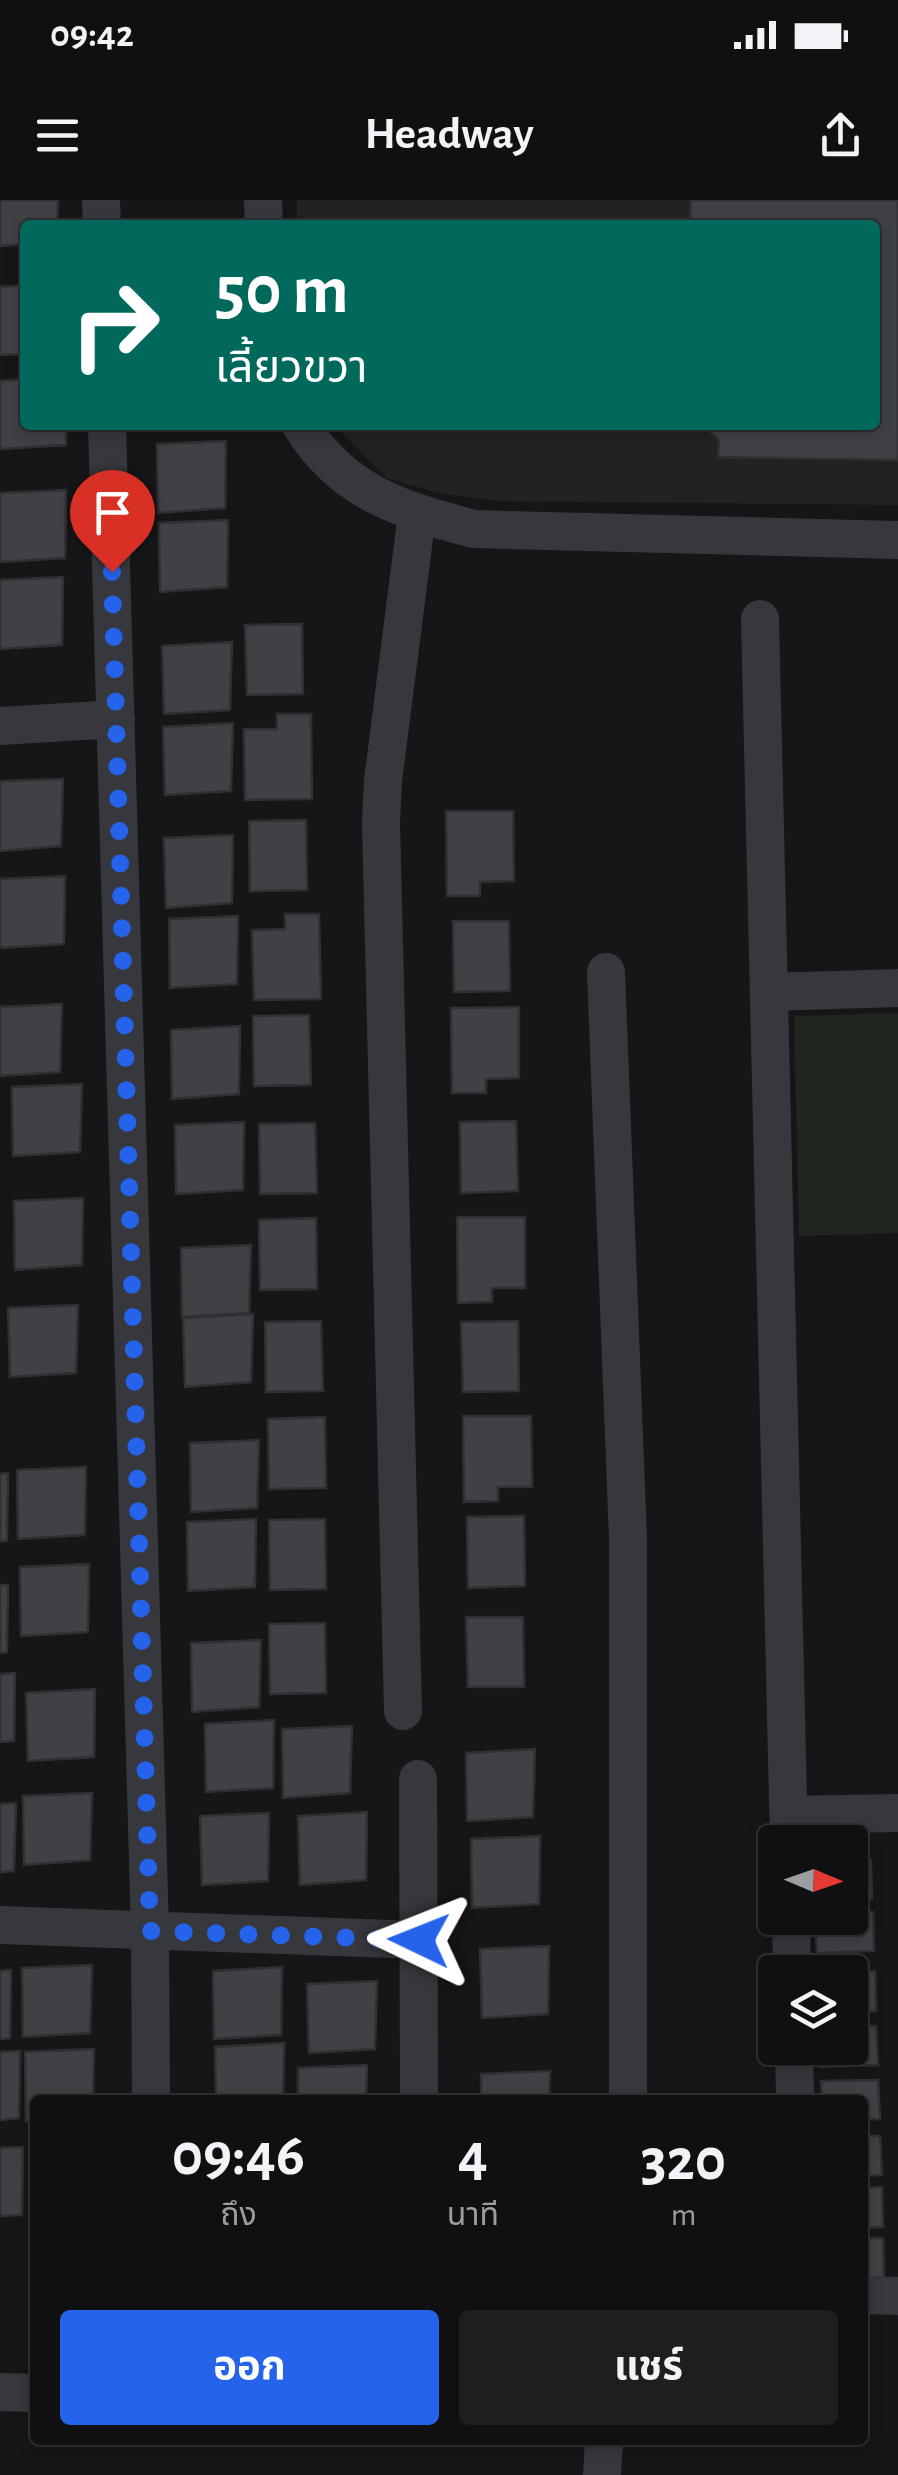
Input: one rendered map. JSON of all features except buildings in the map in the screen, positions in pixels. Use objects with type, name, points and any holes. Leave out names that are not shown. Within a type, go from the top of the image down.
[{"type":"street","points":[[108,430],[152,2095]]},
{"type":"street","points":[[304,430],[318,454],[353,483],[416,514],[474,528],[898,540]]},
{"type":"street","points":[[403,1710],[381,823],[416,514]]},
{"type":"street","points":[[760,619],[789,1825]]},
{"type":"street","points":[[0,726],[116,718]]},
{"type":"street","points":[[606,972],[628,1539],[628,2095]]},
{"type":"street","points":[[770,992],[898,988]]},
{"type":"street","points":[[418,1779],[419,2095]]},
{"type":"street","points":[[816,1825],[898,1813]]},
{"type":"street","points":[[0,1925],[419,1940]]},
{"type":"street","points":[[794,2065],[795,2095]]},
{"type":"street","points":[[868,2296],[898,2296]]},
{"type":"street","points":[[0,2392],[30,2393]]},
{"type":"street","points":[[602,2475],[604,2445]]},
{"type":"shaded area","points":[[297,200],[898,200],[898,505],[499,501],[442,494],[387,478],[339,430],[880,430],[880,220],[297,220]]},
{"type":"shaded area","points":[[898,1013],[898,1233],[799,1236],[794,1016]]},
{"type":"route","points":[[112,572],[150,1931],[419,1940]]}]
